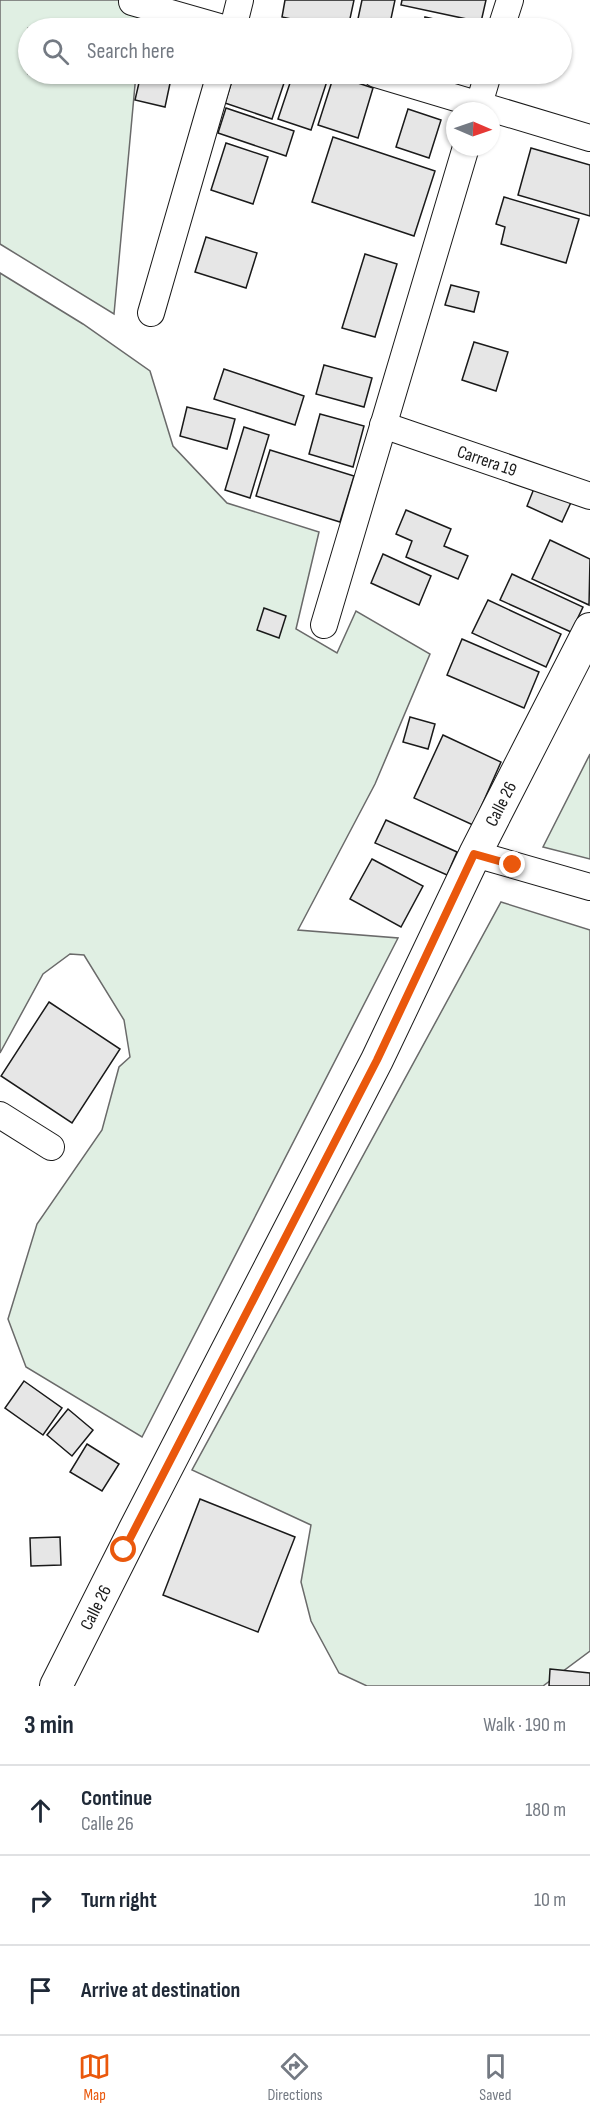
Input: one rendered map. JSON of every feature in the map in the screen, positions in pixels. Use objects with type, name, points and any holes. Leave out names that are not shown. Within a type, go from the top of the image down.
[{"type":"street","points":[[236,18],[240,0]]},
{"type":"street","points":[[504,18],[510,0]]},
{"type":"street","points":[[132,2],[188,18]]},
{"type":"street","points":[[151,313],[217,84]]},
{"type":"street","points":[[407,84],[463,102]]},
{"type":"street","points":[[480,102],[485,84]]},
{"type":"street","points":[[500,113],[590,138]]},
{"type":"street","points":[[324,625],[463,156]]},
{"type":"street","name":"Carrera 19","points":[[383,425],[590,496]]},
{"type":"street","name":"Calle 26","points":[[56,1686],[377,1060],[474,854],[590,629]]},
{"type":"street","points":[[474,854],[590,887]]},
{"type":"street","points":[[0,1115],[51,1147]]},
{"type":"green space","points":[[0,0],[143,0],[141,18],[18,18],[18,84],[135,84],[114,314],[0,244]]},
{"type":"green space","points":[[0,273],[83,324],[150,371],[173,446],[227,503],[319,532],[296,629],[337,653],[356,611],[430,654],[375,784],[298,930],[398,938],[142,1437],[26,1367],[8,1319],[37,1224],[102,1130],[119,1067],[130,1057],[124,1020],[84,955],[70,954],[43,974],[0,1053]]},
{"type":"green space","points":[[590,754],[590,859],[543,847]]},
{"type":"green space","points":[[501,902],[590,930],[590,1651],[543,1686],[367,1686],[339,1673],[311,1621],[301,1582],[311,1525],[192,1470]]},
{"type":"building","points":[[285,0],[354,0],[350,18],[282,17]]},
{"type":"building","points":[[362,0],[395,0],[391,18],[358,18]]},
{"type":"building","points":[[402,0],[486,0],[482,18],[462,18],[401,5]]},
{"type":"building","points":[[139,84],[170,84],[165,107],[135,100]]},
{"type":"building","points":[[231,84],[284,84],[272,119],[225,103]]},
{"type":"building","points":[[290,84],[326,84],[311,130],[278,119]]},
{"type":"building","points":[[331,84],[361,84],[373,88],[358,138],[318,125]]},
{"type":"building","points":[[226,108],[294,131],[286,156],[218,133]]},
{"type":"building","points":[[408,109],[441,120],[429,158],[396,147]]},
{"type":"building","points":[[333,137],[435,171],[414,236],[312,202]]},
{"type":"building","points":[[226,143],[268,157],[253,204],[211,190]]},
{"type":"building","points":[[531,148],[590,165],[590,216],[518,195]]},
{"type":"building","points":[[504,197],[579,219],[566,263],[501,244],[505,227],[496,224]]},
{"type":"building","points":[[206,237],[257,253],[246,288],[195,272]]},
{"type":"building","points":[[365,254],[397,264],[375,337],[342,328]]},
{"type":"building","points":[[451,285],[479,292],[474,312],[445,305]]},
{"type":"building","points":[[474,342],[508,352],[496,391],[462,380]]},
{"type":"building","points":[[324,365],[372,378],[364,407],[316,394]]},
{"type":"building","points":[[224,369],[304,396],[295,425],[214,399]]},
{"type":"building","points":[[187,407],[235,419],[227,449],[180,436]]},
{"type":"building","points":[[320,414],[364,426],[353,467],[309,454]]},
{"type":"building","points":[[244,427],[269,435],[250,498],[225,490]]},
{"type":"building","points":[[270,450],[354,476],[340,522],[256,496]]},
{"type":"building","points":[[537,481],[573,498],[562,522],[527,506]]},
{"type":"building","points":[[406,510],[451,529],[444,546],[468,556],[458,579],[406,557],[412,541],[396,534]]},
{"type":"building","points":[[550,540],[590,559],[589,605],[532,579]]},
{"type":"building","points":[[383,554],[431,576],[419,605],[371,583]]},
{"type":"building","points":[[512,574],[583,607],[571,632],[500,600]]},
{"type":"building","points":[[488,600],[561,634],[546,667],[472,633]]},
{"type":"building","points":[[264,608],[286,616],[279,638],[257,630]]},
{"type":"building","points":[[462,639],[539,672],[524,708],[447,675]]},
{"type":"building","points":[[410,717],[435,724],[428,749],[403,742]]},
{"type":"building","points":[[443,735],[501,762],[473,825],[414,798]]},
{"type":"building","points":[[386,820],[457,852],[447,875],[375,843]]},
{"type":"building","points":[[372,859],[423,886],[401,927],[350,899]]},
{"type":"building","points":[[49,1002],[120,1049],[72,1123],[1,1076]]},
{"type":"building","points":[[24,1381],[62,1408],[43,1435],[5,1408]]},
{"type":"building","points":[[68,1409],[93,1430],[72,1456],[47,1435]]},
{"type":"building","points":[[87,1444],[119,1464],[102,1491],[70,1472]]},
{"type":"building","points":[[200,1499],[295,1537],[258,1632],[163,1595]]},
{"type":"building","points":[[60,1537],[61,1565],[31,1566],[30,1538]]},
{"type":"building","points":[[550,1669],[590,1673],[590,1686],[549,1686]]},
{"type":"route","points":[[124,1550],[377,1060],[474,854],[513,865]]}]
